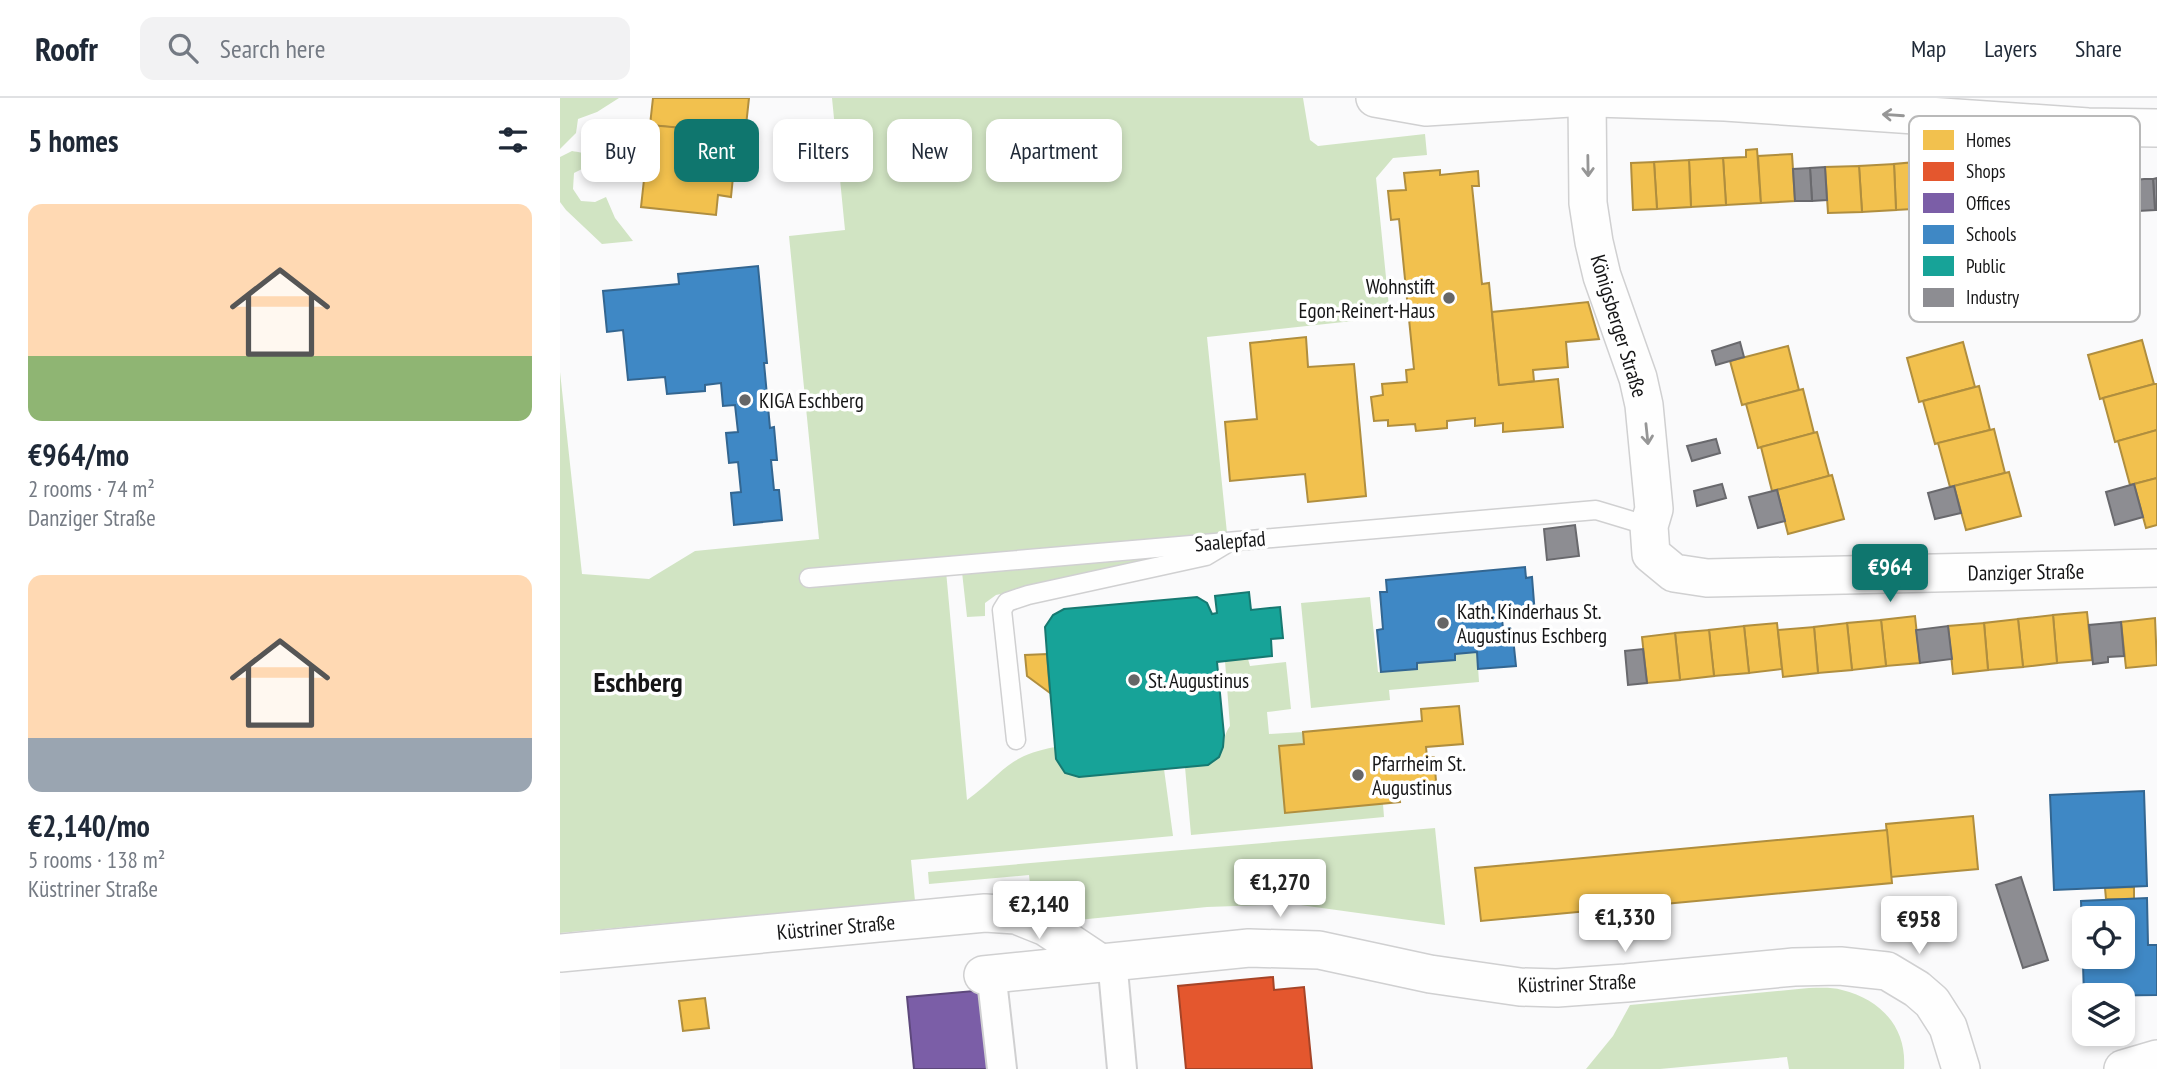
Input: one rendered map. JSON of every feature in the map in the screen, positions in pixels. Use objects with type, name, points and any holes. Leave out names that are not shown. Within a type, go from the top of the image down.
[{"type":"street","points":[[1375,98],[1426,107],[1570,98]]},
{"type":"street","name":"Königsberger Straße","points":[[1587,98],[1588,203],[1602,276],[1638,378],[1644,405],[1654,509],[1650,540]]},
{"type":"street","points":[[1595,98],[1725,102],[1928,116]]},
{"type":"street","name":"Danziger Straße","points":[[1650,540],[1674,573],[1707,578],[2157,568]]},
{"type":"street","name":"Küstriner Straße","points":[[560,953],[985,913],[1016,915],[1046,927],[1107,972]]},
{"type":"street","name":"Küstriner Straße","points":[[988,982],[1107,972],[1249,948],[1319,950],[1455,978],[1545,988],[1794,967],[1840,966],[1887,971],[1932,1002],[1948,1027],[1961,1069]]},
{"type":"street","points":[[1107,972],[1122,1069]]},
{"type":"street","points":[[988,982],[1002,1069]]},
{"type":"street","points":[[2123,1069],[2157,1059]]},
{"type":"lane","name":"Saalepfad","points":[[809,578],[1596,510],[1650,540]]},
{"type":"lane","points":[[1016,740],[1002,611],[1007,602],[1206,556],[1231,541]]},
{"type":"green space","points":[[560,98],[619,98],[597,112],[578,119],[576,133],[560,149]]},
{"type":"green space","points":[[832,98],[1303,98],[1310,140],[1318,146],[1425,134],[1427,155],[1393,158],[1376,178],[1390,317],[1207,337],[1227,533],[945,560],[967,800],[1015,761],[1055,747],[1056,759],[1065,773],[1079,777],[1164,769],[1173,836],[911,860],[915,901],[560,933],[560,372],[582,574],[649,579],[695,551],[819,539],[789,236],[845,230],[840,182],[873,182],[873,119],[834,119]]},
{"type":"green space","points":[[572,151],[581,153],[581,170],[574,173],[573,189],[581,201],[595,202],[606,197],[615,218],[633,241],[602,244],[566,210],[560,202],[560,157]]},
{"type":"green space","points":[[1187,552],[996,595],[985,603],[985,616],[967,617],[962,572]]},
{"type":"green space","points":[[1370,597],[1378,672],[1417,669],[1417,663],[1454,660],[1455,654],[1477,652],[1479,682],[1389,690],[1390,700],[1311,708],[1301,603]]},
{"type":"green space","points":[[1248,659],[1250,666],[1286,662],[1291,709],[1267,712],[1269,734],[1303,732],[1304,744],[1279,747],[1285,813],[1383,804],[1384,817],[1191,835],[1185,767],[1208,764],[1221,753],[1230,726],[1225,661]]},
{"type":"green space","points":[[1435,828],[1445,925],[1293,904],[1207,907],[1078,920],[1057,905],[1031,893],[1029,875],[929,884],[928,872]]},
{"type":"green space","points":[[1809,988],[1842,990],[1869,1001],[1880,1009],[1889,1018],[1901,1041],[1904,1069],[1789,1069],[1787,1057],[1660,1069],[1586,1069],[1613,1036],[1630,1005]]},
{"type":"building: Homes","points":[[653,98],[749,98],[747,119],[674,119],[674,128],[660,126],[660,119],[651,119]]},
{"type":"building: Homes","points":[[660,126],[674,127],[674,182],[732,182],[731,197],[718,195],[716,215],[641,207],[644,182],[660,182]]},
{"type":"building: Homes","points":[[1757,149],[1761,203],[1726,205],[1723,158],[1746,157],[1746,150]]},
{"type":"building: Homes","points":[[1792,154],[1795,201],[1761,203],[1758,156]]},
{"type":"building: Homes","points":[[1723,158],[1726,205],[1691,207],[1689,160]]},
{"type":"building: Homes","points":[[1689,160],[1691,207],[1657,209],[1654,162]]},
{"type":"building: Homes","points":[[1654,162],[1657,209],[1633,210],[1631,163]]},
{"type":"building: Homes","points":[[1909,163],[1909,209],[1896,210],[1894,164]]},
{"type":"building: Homes","points":[[1894,164],[1896,210],[1862,212],[1859,166]]},
{"type":"building: Homes","points":[[1859,166],[1862,212],[1828,213],[1825,167]]},
{"type":"building: Homes","name":"Wohnstift Egon-Reinert-Haus","points":[[1440,170],[1440,175],[1478,171],[1479,186],[1472,186],[1482,284],[1489,283],[1499,385],[1558,379],[1563,427],[1503,432],[1503,423],[1475,426],[1475,418],[1447,421],[1447,428],[1416,431],[1415,424],[1388,426],[1388,420],[1374,421],[1371,397],[1383,395],[1382,384],[1407,382],[1406,370],[1414,369],[1399,219],[1391,220],[1388,191],[1406,190],[1404,173]]},
{"type":"building: Homes","points":[[1588,302],[1599,339],[1566,342],[1568,367],[1533,370],[1534,381],[1499,385],[1492,312]]},
{"type":"building: Homes","name":"Wohnstift Egon-Reinert-Haus","points":[[1306,337],[1308,367],[1354,364],[1366,496],[1308,502],[1305,474],[1230,481],[1225,422],[1257,419],[1250,343]]},
{"type":"building: Homes","points":[[2142,340],[2154,384],[2100,399],[2088,355]]},
{"type":"building: Homes","points":[[1963,342],[1975,387],[1919,402],[1907,358]]},
{"type":"building: Homes","points":[[1788,346],[1799,390],[1742,405],[1730,361]]},
{"type":"building: Homes","points":[[2157,384],[2157,430],[2115,442],[2103,398]]},
{"type":"building: Homes","points":[[1979,386],[1990,430],[1935,444],[1923,401]]},
{"type":"building: Homes","points":[[1803,389],[1814,433],[1758,448],[1746,404]]},
{"type":"building: Homes","points":[[1994,429],[2005,473],[1950,487],[1938,443]]},
{"type":"building: Homes","points":[[2157,430],[2157,478],[2130,485],[2118,441]]},
{"type":"building: Homes","points":[[1817,432],[1829,476],[1772,491],[1761,447]]},
{"type":"building: Homes","points":[[2009,472],[2021,516],[1966,530],[1954,486]]},
{"type":"building: Homes","points":[[1832,475],[1844,519],[1788,534],[1777,490]]},
{"type":"building: Homes","points":[[2157,478],[2157,525],[2146,528],[2134,484]]},
{"type":"building: Homes","points":[[2087,612],[2092,660],[2057,663],[2053,615]]},
{"type":"building: Homes","points":[[2053,615],[2057,663],[2023,667],[2018,619]]},
{"type":"building: Homes","points":[[1915,616],[1920,663],[1886,666],[1881,620]]},
{"type":"building: Homes","points":[[2155,618],[2157,665],[2126,668],[2121,622]]},
{"type":"building: Homes","points":[[2018,619],[2023,667],[1988,670],[1984,623]]},
{"type":"building: Homes","points":[[1881,620],[1886,666],[1852,670],[1847,623]]},
{"type":"building: Homes","points":[[1777,623],[1782,669],[1749,673],[1744,626]]},
{"type":"building: Homes","points":[[1847,623],[1852,670],[1818,673],[1814,627]]},
{"type":"building: Homes","points":[[1984,623],[1988,670],[1953,674],[1948,626]]},
{"type":"building: Homes","points":[[1744,626],[1749,673],[1714,676],[1709,630]]},
{"type":"building: Homes","points":[[1814,627],[1818,673],[1783,677],[1778,630]]},
{"type":"building: Homes","points":[[1709,630],[1714,676],[1680,680],[1675,633]]},
{"type":"building: Homes","points":[[1675,633],[1680,680],[1647,683],[1642,637]]},
{"type":"building: Homes","points":[[1047,654],[1050,693],[1027,676],[1025,655]]},
{"type":"building: Homes","name":"Pfarrheim St. Augustinus","points":[[1459,706],[1463,744],[1426,747],[1427,757],[1434,757],[1437,793],[1399,796],[1400,802],[1285,813],[1279,746],[1304,744],[1303,732],[1422,721],[1421,709]]},
{"type":"building: Homes","points":[[1973,816],[1978,869],[1891,877],[1886,824]]},
{"type":"building: Homes","points":[[1887,830],[1892,883],[1481,921],[1475,868]]},
{"type":"building: Homes","points":[[2134,887],[2134,899],[2106,899],[2105,888]]},
{"type":"building: Homes","points":[[705,998],[709,1028],[683,1031],[679,1001]]},
{"type":"building: Shops","points":[[1273,977],[1274,990],[1304,987],[1312,1069],[1186,1069],[1178,986]]},
{"type":"building: Offices","points":[[985,990],[992,1069],[914,1069],[907,997]]},
{"type":"building: Schools","name":"KIGA Eschberg","points":[[758,266],[770,428],[774,427],[777,460],[771,460],[774,490],[779,490],[782,520],[734,525],[731,493],[741,492],[738,462],[729,463],[726,433],[738,432],[735,405],[723,406],[721,383],[705,385],[705,391],[667,394],[665,377],[628,380],[623,330],[607,332],[603,291],[679,284],[678,274]]},
{"type":"building: Schools","name":"Kath. Kinderhaus St. Augustinus Eschberg","points":[[1525,567],[1526,578],[1532,577],[1535,615],[1502,618],[1503,629],[1512,628],[1516,666],[1478,669],[1477,652],[1455,654],[1455,660],[1417,663],[1417,669],[1381,672],[1377,630],[1383,629],[1380,592],[1387,592],[1386,580]]},
{"type":"building: Schools","points":[[2144,791],[2147,886],[2054,890],[2050,795]]},
{"type":"building: Schools","points":[[2147,898],[2148,945],[2157,945],[2157,995],[2135,995],[2135,983],[2084,983],[2083,969],[2135,969],[2135,906],[2081,906],[2081,901]]},
{"type":"building: Public","name":"St. Augustinus","points":[[1249,592],[1251,610],[1280,607],[1283,638],[1271,639],[1272,656],[1217,662],[1224,735],[1219,757],[1208,765],[1079,777],[1065,773],[1056,759],[1047,654],[1045,627],[1053,615],[1064,609],[1197,597],[1207,603],[1212,614],[1217,613],[1215,596]]},
{"type":"building: Industry","points":[[1825,167],[1827,200],[1812,201],[1810,168]]},
{"type":"building: Industry","points":[[1810,168],[1812,201],[1795,201],[1793,169]]},
{"type":"building: Industry","points":[[2157,178],[2157,210],[2155,210],[2153,179]]},
{"type":"building: Industry","points":[[2153,179],[2155,210],[2140,211],[2140,180]]},
{"type":"building: Industry","points":[[1740,342],[1744,357],[1716,365],[1712,351]]},
{"type":"building: Industry","points":[[1716,439],[1720,453],[1692,461],[1687,446]]},
{"type":"building: Industry","points":[[1722,484],[1726,498],[1697,506],[1694,491]]},
{"type":"building: Industry","points":[[2134,484],[2143,517],[2115,525],[2106,492]]},
{"type":"building: Industry","points":[[1954,486],[1961,513],[1935,519],[1928,493]]},
{"type":"building: Industry","points":[[1777,490],[1785,521],[1758,528],[1749,497]]},
{"type":"building: Industry","points":[[1575,525],[1579,556],[1547,560],[1544,529]]},
{"type":"building: Industry","points":[[2121,622],[2124,656],[2108,657],[2108,662],[2093,664],[2089,625]]},
{"type":"building: Industry","points":[[1948,626],[1952,659],[1920,663],[1916,630]]},
{"type":"building: Industry","points":[[1643,649],[1647,683],[1628,685],[1625,651]]},
{"type":"building: Industry","points":[[2021,877],[2048,960],[2023,968],[1996,885]]},
{"type":"place","name":"Wohnstift Egon-Reinert-Haus","points":[[1449,298]]},
{"type":"place","name":"KIGA Eschberg","points":[[745,400]]},
{"type":"place","name":"Kath. Kinderhaus St. Augustinus Eschberg","points":[[1443,623]]},
{"type":"place","name":"St. Augustinus","points":[[1134,680]]},
{"type":"place","name":"Pfarrheim St. Augustinus","points":[[1358,775]]},
{"type":"district","name":"Eschberg","points":[[638,681]]}]
